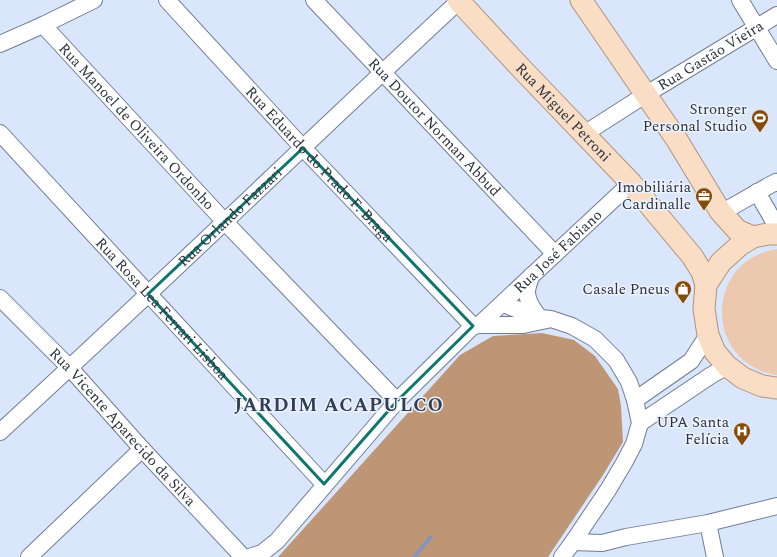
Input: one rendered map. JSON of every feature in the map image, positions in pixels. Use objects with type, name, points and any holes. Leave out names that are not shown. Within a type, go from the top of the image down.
[{"type":"main road","name":"Rua Miguel Petroni","points":[[459,0],[631,183],[692,256],[702,272],[706,280],[706,284]]},
{"type":"main road","points":[[582,0],[645,95],[677,140],[721,213],[737,230],[753,237]]},
{"type":"main road","points":[[776,389],[762,386],[743,378],[727,366],[715,352],[708,335],[704,309],[706,284],[721,262],[740,245],[753,237],[777,234]]},
{"type":"street","points":[[0,44],[94,0]]},
{"type":"street","name":"Rua Eduardo do Prado F. Braga","points":[[167,0],[303,148],[476,326]]},
{"type":"street","name":"Rua Doutor Norman Abbud","points":[[314,0],[555,254]]},
{"type":"street","name":"Rua Orlando Fazzari","points":[[0,432],[70,368],[459,0]]},
{"type":"street","points":[[740,0],[777,61]]},
{"type":"street","name":"Rua Gastão Vieira","points":[[584,134],[777,15]]},
{"type":"street","name":"Rua Manoel de Oliveira Ordonho","points":[[43,25],[225,222],[397,401]]},
{"type":"street","name":"Rua Rosa Lea Ferrari Lisboa","points":[[0,133],[324,484]]},
{"type":"street","name":"Rua José Fabiano","points":[[249,557],[262,552],[277,540],[397,401],[476,326],[503,304],[631,183]]},
{"type":"street","points":[[721,213],[769,190]]},
{"type":"street","points":[[769,190],[777,212]]},
{"type":"street","points":[[769,190],[777,227]]},
{"type":"street","points":[[531,276],[527,292],[528,296],[533,309],[545,318]]},
{"type":"street","name":"Rua Vicente Aparecido da Silva","points":[[0,298],[70,368],[142,449],[243,557]]},
{"type":"street","points":[[503,304],[572,326],[595,339],[616,360],[629,382],[635,400],[640,423],[634,444],[608,490],[562,557]]},
{"type":"street","points":[[476,326],[523,325],[545,318]]},
{"type":"street","points":[[635,400],[691,361],[708,335]]},
{"type":"street","points":[[640,423],[727,366]]},
{"type":"street","points":[[29,557],[142,449]]},
{"type":"street","points":[[573,542],[604,550],[626,537],[708,523],[777,506]]},
{"type":"street","points":[[708,523],[715,557]]},
{"type":"highlighted area","points":[[303,148],[473,326],[397,401],[324,484],[148,294]]},
{"type":"shaded area","points":[[777,249],[777,375],[753,367],[736,353],[726,334],[722,313],[725,292],[735,272],[753,257]]},
{"type":"shaded area","points":[[542,333],[574,340],[595,356],[618,389],[621,406],[623,442],[603,475],[548,557],[278,557],[460,355],[493,336]]},
{"type":"waterway","points":[[414,557],[431,537]]},
{"type":"place","name":"Stronger Personal Studio","points":[[760,133]]},
{"type":"place","name":"Imobiliária Cardinalle","points":[[704,211]]},
{"type":"place","name":"Casale Pneus","points":[[683,304]]},
{"type":"place","name":"UPA Santa Felícia","points":[[742,446]]},
{"type":"district","name":"JARDIM ACAPULCO","points":[[339,405]]}]
